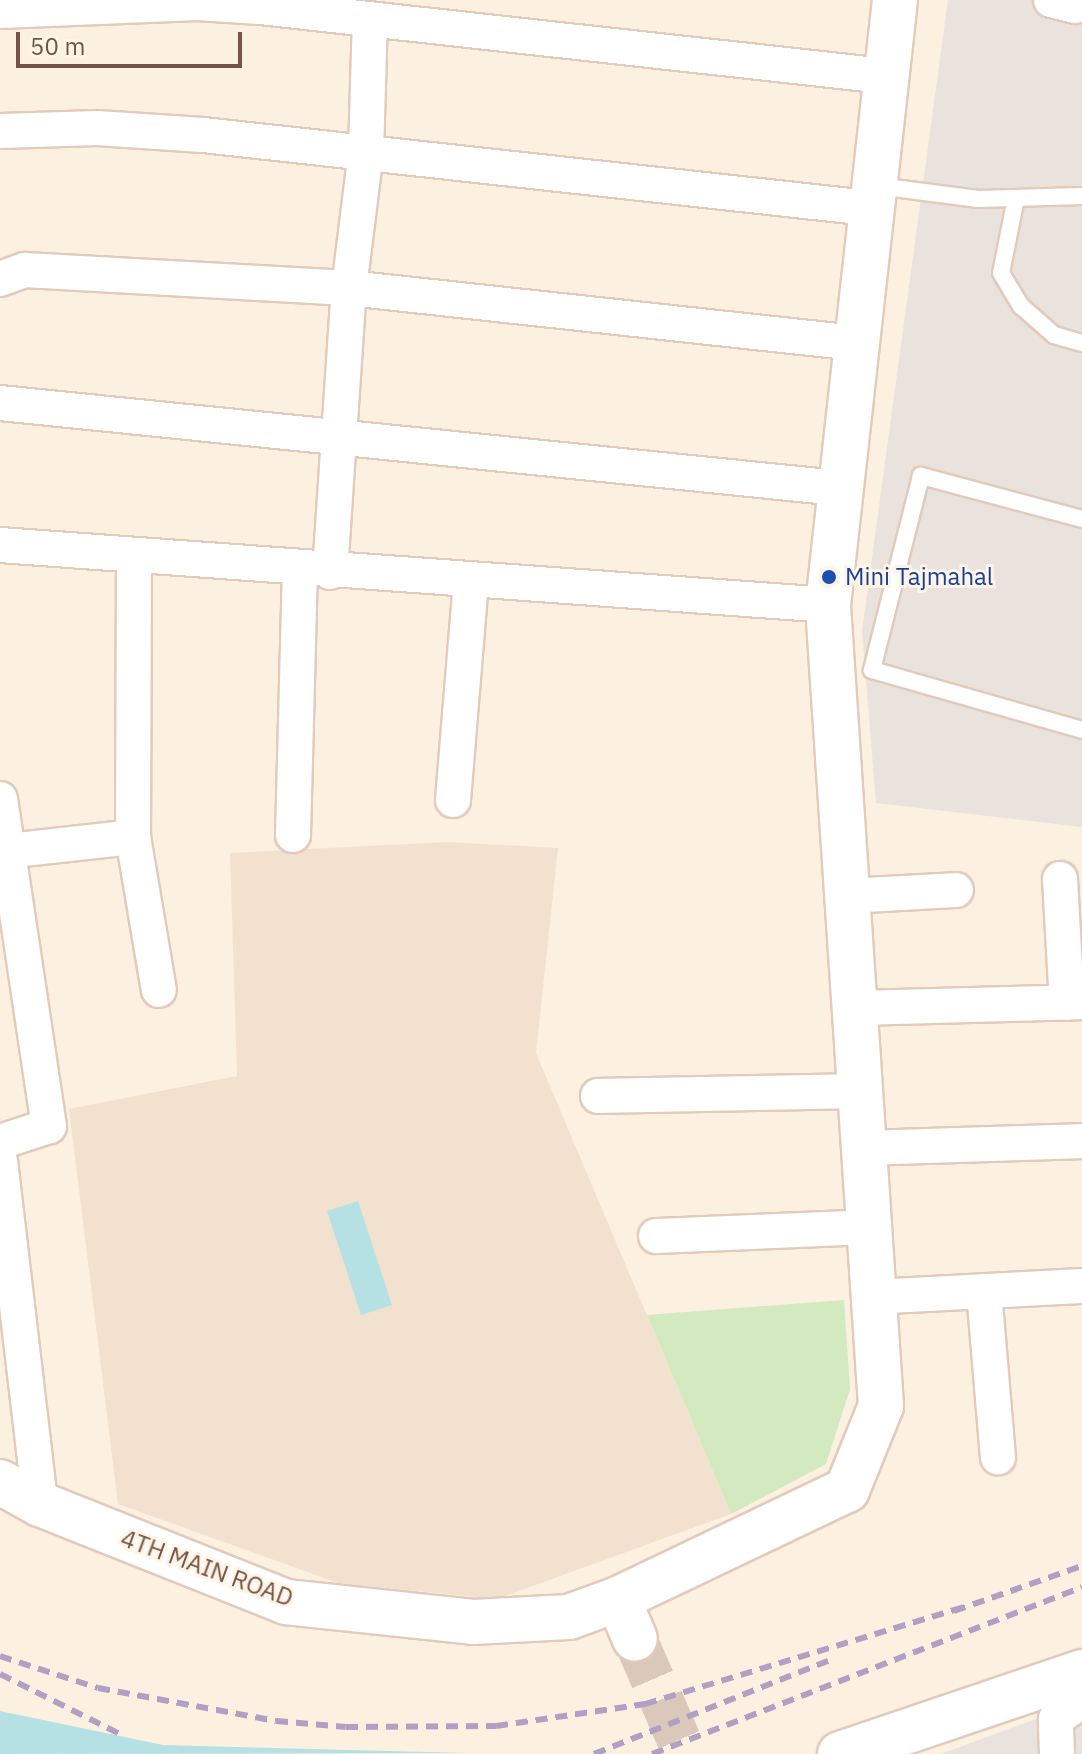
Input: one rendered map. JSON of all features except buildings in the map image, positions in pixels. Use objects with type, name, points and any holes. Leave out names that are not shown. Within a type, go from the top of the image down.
[{"type":"street","name":"4TH MAIN ROAD","points":[[0,1482],[40,1504],[286,1602],[473,1622],[569,1617],[618,1599],[847,1490],[881,1406],[828,605],[870,197],[895,0]]},
{"type":"street","points":[[0,11],[80,4],[198,1],[885,76]]},
{"type":"street","points":[[293,835],[315,571],[337,433],[349,288],[366,152],[370,19]]},
{"type":"street","points":[[0,131],[97,128],[870,197]]},
{"type":"street","points":[[0,279],[25,270],[349,288],[856,343]]},
{"type":"street","points":[[0,403],[337,433],[838,488]]},
{"type":"street","points":[[0,568],[0,546],[134,559],[828,605]]},
{"type":"street","points":[[134,559],[133,837],[159,990]]},
{"type":"street","points":[[453,800],[471,582]]},
{"type":"street","points":[[0,799],[49,1126],[0,1142]]},
{"type":"street","points":[[7,851],[133,837]]},
{"type":"street","points":[[855,1008],[1074,1002],[1060,879]]},
{"type":"street","points":[[846,896],[956,890]]},
{"type":"street","points":[[598,1096],[860,1091]]},
{"type":"street","points":[[864,1148],[1082,1141]]},
{"type":"street","points":[[0,1161],[40,1504]]},
{"type":"street","points":[[656,1236],[869,1227]]},
{"type":"street","points":[[872,1297],[1082,1286]]},
{"type":"street","points":[[984,1291],[998,1457]]},
{"type":"street","points":[[618,1599],[635,1639]]},
{"type":"street","points":[[840,1754],[1082,1672]]},
{"type":"street","points":[[1057,1754],[1056,1719],[1082,1701]]},
{"type":"lane","points":[[870,197],[978,199],[1082,196]]},
{"type":"lane","points":[[1016,198],[1001,273],[1021,306],[1054,335],[1082,343]]},
{"type":"lane","points":[[1082,519],[921,476],[872,670],[1082,730]]},
{"type":"shaded area","points":[[948,0],[1082,0],[1082,827],[876,803],[862,631]]},
{"type":"shaded area","points":[[447,842],[558,848],[536,1053],[731,1514],[497,1599],[338,1583],[118,1504],[69,1109],[237,1076],[230,853]]},
{"type":"shaded area","points":[[1082,1702],[1082,1754],[941,1754]]},
{"type":"green space","points":[[844,1300],[850,1389],[826,1464],[731,1514],[647,1315]]},
{"type":"water","points":[[358,1201],[392,1305],[361,1315],[327,1211]]},
{"type":"water","points":[[0,1711],[163,1745],[466,1753],[0,1754]]},
{"type":"tunnel","points":[[635,1639],[685,1754]]},
{"type":"railway","points":[[954,1611],[1082,1566]]},
{"type":"railway","points":[[652,1754],[1082,1587]]},
{"type":"railway","points":[[0,1656],[98,1688],[276,1721],[346,1727],[496,1726],[645,1704],[965,1607]]},
{"type":"railway","points":[[594,1754],[828,1661]]},
{"type":"railway","points":[[0,1674],[122,1735]]},
{"type":"place","name":"Mini Tajmahal","points":[[829,577]]}]
